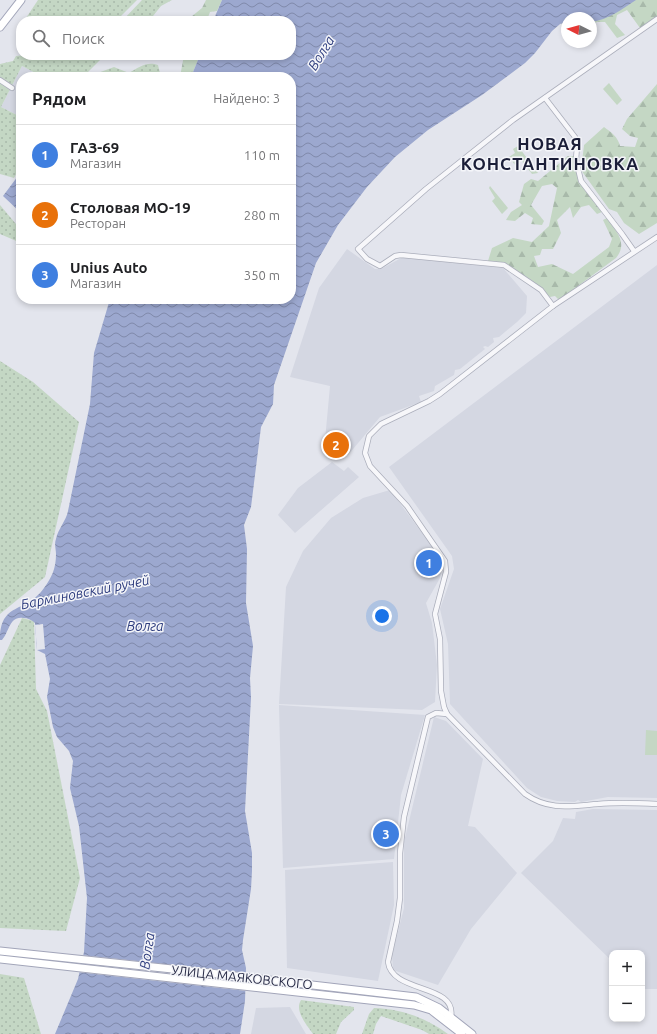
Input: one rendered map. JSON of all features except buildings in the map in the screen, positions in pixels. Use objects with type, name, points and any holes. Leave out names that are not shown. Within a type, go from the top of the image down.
[{"type":"main road","points":[[0,26],[21,0]]},
{"type":"main road","name":"УЛИЦА МАЯКОВСКОГО","points":[[0,951],[16,957]]},
{"type":"main road","name":"УЛИЦА МАЯКОВСКОГО","points":[[0,959],[16,957],[201,972],[415,1001],[436,1006],[472,1034]]},
{"type":"main road","name":"УЛИЦА МАЯКОВСКОГО","points":[[415,1001],[431,1010],[462,1034]]},
{"type":"street","points":[[554,306],[541,290],[504,266],[401,255],[395,256],[380,266],[367,259],[358,249],[426,189],[513,120],[657,19]]},
{"type":"street","points":[[0,80],[12,88]]},
{"type":"street","points":[[545,98],[575,137],[577,146],[576,160],[581,181],[634,251]]},
{"type":"street","points":[[657,237],[554,306],[440,394],[429,401],[387,421],[373,431],[367,439],[365,453],[370,466],[407,506],[445,561],[446,572],[435,614],[440,639],[441,694],[447,714],[525,794],[538,802],[560,808],[599,804],[657,804]]},
{"type":"street","points":[[447,714],[436,713],[428,718],[406,806],[400,853],[400,905],[388,962],[390,970],[398,978],[437,994],[445,999],[450,1005],[451,1017]]},
{"type":"shaded area","points":[[22,66],[33,72],[19,72]]},
{"type":"shaded area","points":[[16,78],[16,114],[1,107]]},
{"type":"shaded area","points":[[347,249],[375,269],[381,269],[403,257],[503,268],[527,296],[526,313],[517,322],[499,337],[493,338],[494,342],[488,347],[483,347],[485,349],[460,369],[455,370],[454,375],[435,386],[434,391],[419,396],[421,402],[380,417],[348,455],[324,451],[330,386],[290,377],[319,288]]},
{"type":"shaded area","points":[[657,265],[657,798],[608,797],[581,802],[578,800],[575,802],[557,801],[541,797],[527,788],[450,704],[448,644],[440,609],[454,569],[452,556],[389,467]]},
{"type":"shaded area","points":[[332,462],[344,471],[348,467],[359,477],[295,533],[278,515],[298,488]]},
{"type":"shaded area","points":[[390,490],[443,561],[440,578],[426,603],[432,623],[437,665],[435,702],[422,710],[279,704],[286,587],[303,551],[331,518],[363,498]]},
{"type":"shaded area","points":[[279,705],[425,715],[401,795],[394,859],[283,868]]},
{"type":"shaded area","points":[[434,717],[446,721],[483,759],[468,826],[475,827],[517,873],[471,929],[438,985],[393,970],[392,955],[404,908],[404,842]]},
{"type":"shaded area","points":[[593,809],[657,810],[657,989],[645,989],[645,950],[609,950],[609,958],[521,873],[553,841],[563,818],[575,819],[576,812]]},
{"type":"shaded area","points":[[393,862],[394,905],[378,981],[287,968],[285,870]]},
{"type":"shaded area","points":[[290,1007],[306,1034],[251,1034],[256,1008]]},
{"type":"green space","points":[[38,0],[137,0],[121,16],[27,16]]},
{"type":"green space","points":[[142,0],[172,0],[161,6],[153,16],[127,16]]},
{"type":"green space","points":[[206,0],[222,0],[217,11],[210,12],[208,16],[192,16],[202,8]]},
{"type":"green space","points":[[629,0],[657,0],[657,16],[640,28],[627,10],[617,15],[615,24],[625,35],[617,38],[605,22],[597,22],[597,16]]},
{"type":"green space","points":[[16,56],[16,60],[100,60],[88,72],[33,72],[22,66],[19,72],[16,72],[16,78],[1,107],[16,114],[16,174],[14,178],[0,174],[0,64],[13,61]]},
{"type":"green space","points":[[183,60],[198,60],[193,72],[181,72]]},
{"type":"green space","points":[[143,65],[158,65],[160,72],[131,72]]},
{"type":"green space","points":[[114,67],[126,72],[100,72]]},
{"type":"green space","points":[[609,83],[622,100],[617,105],[603,89]]},
{"type":"green space","points":[[657,84],[657,223],[639,234],[624,223],[617,212],[609,209],[581,170],[584,145],[604,127],[616,137],[620,146],[635,147],[638,138],[630,136],[622,129],[627,119]]},
{"type":"green space","points":[[518,146],[538,173],[532,174],[521,160],[515,165],[509,157],[515,153],[513,149]]},
{"type":"green space","points":[[568,156],[575,156],[577,172],[583,186],[602,212],[597,214],[589,205],[581,207],[573,218],[570,207],[557,220],[561,233],[553,249],[542,249],[540,255],[534,256],[538,267],[552,264],[573,274],[609,247],[612,239],[603,220],[607,218],[620,238],[621,247],[616,258],[559,300],[555,296],[550,297],[537,284],[522,274],[506,266],[488,261],[492,248],[513,238],[532,242],[549,226],[557,188],[552,184],[542,186],[531,205],[544,221],[542,225],[531,224],[533,218],[525,213],[515,221],[506,220],[511,212],[522,205],[519,202],[524,184],[531,179],[538,181]]},
{"type":"green space","points":[[490,186],[508,208],[502,214],[492,201],[495,198],[489,188]]},
{"type":"green space","points":[[0,205],[16,224],[16,241],[0,234]]},
{"type":"green space","points":[[0,361],[33,382],[79,422],[45,577],[0,614]]},
{"type":"green space","points":[[22,618],[34,621],[36,689],[47,711],[80,878],[66,931],[0,928],[0,665]]},
{"type":"green space","points":[[646,730],[657,731],[657,755],[645,755]]},
{"type":"green space","points":[[0,974],[24,978],[41,1034],[0,1034]]},
{"type":"green space","points":[[301,1000],[354,1007],[354,1010],[341,1022],[336,1034],[313,1034],[300,1013],[299,1004]]},
{"type":"green space","points":[[374,1008],[394,1010],[413,1015],[431,1023],[448,1034],[429,1034],[422,1030],[381,1016],[376,1024],[373,1034],[362,1034],[369,1014]]},
{"type":"water","name":"Волга","points":[[222,0],[636,0],[615,14],[597,21],[597,12],[561,12],[561,24],[552,31],[525,63],[482,95],[428,130],[395,157],[367,187],[338,225],[316,263],[274,385],[273,404],[261,427],[251,507],[244,525],[247,549],[246,603],[253,646],[250,678],[251,698],[245,811],[252,853],[252,871],[251,889],[242,950],[246,968],[245,1001],[240,1034],[55,1034],[78,979],[84,952],[87,898],[79,826],[70,788],[73,761],[69,751],[57,737],[53,727],[47,697],[50,679],[45,654],[37,650],[35,623],[27,618],[18,618],[12,622],[2,640],[0,640],[1,628],[4,619],[9,613],[30,602],[37,596],[47,584],[53,572],[56,559],[55,541],[68,511],[90,404],[94,353],[109,304],[296,304],[296,72],[193,72],[198,60],[296,60],[296,16],[215,16]]},
{"type":"water","points":[[16,179],[16,208],[3,196]]},
{"type":"pier","points":[[43,624],[45,649],[37,650],[35,625]]},
{"type":"pier","points":[[81,955],[248,973],[247,991],[77,972]]},
{"type":"place","name":"Столовая МО-19","points":[[336,445]]},
{"type":"place","name":"ГАЗ-69","points":[[429,563]]},
{"type":"place","name":"Unius Auto","points":[[386,834]]},
{"type":"district","name":"НОВАЯ КОНСТАНТИНОВКА","points":[[550,154]]},
{"type":"water label","name":"Барминовский ручей","points":[[85,592]]}]
